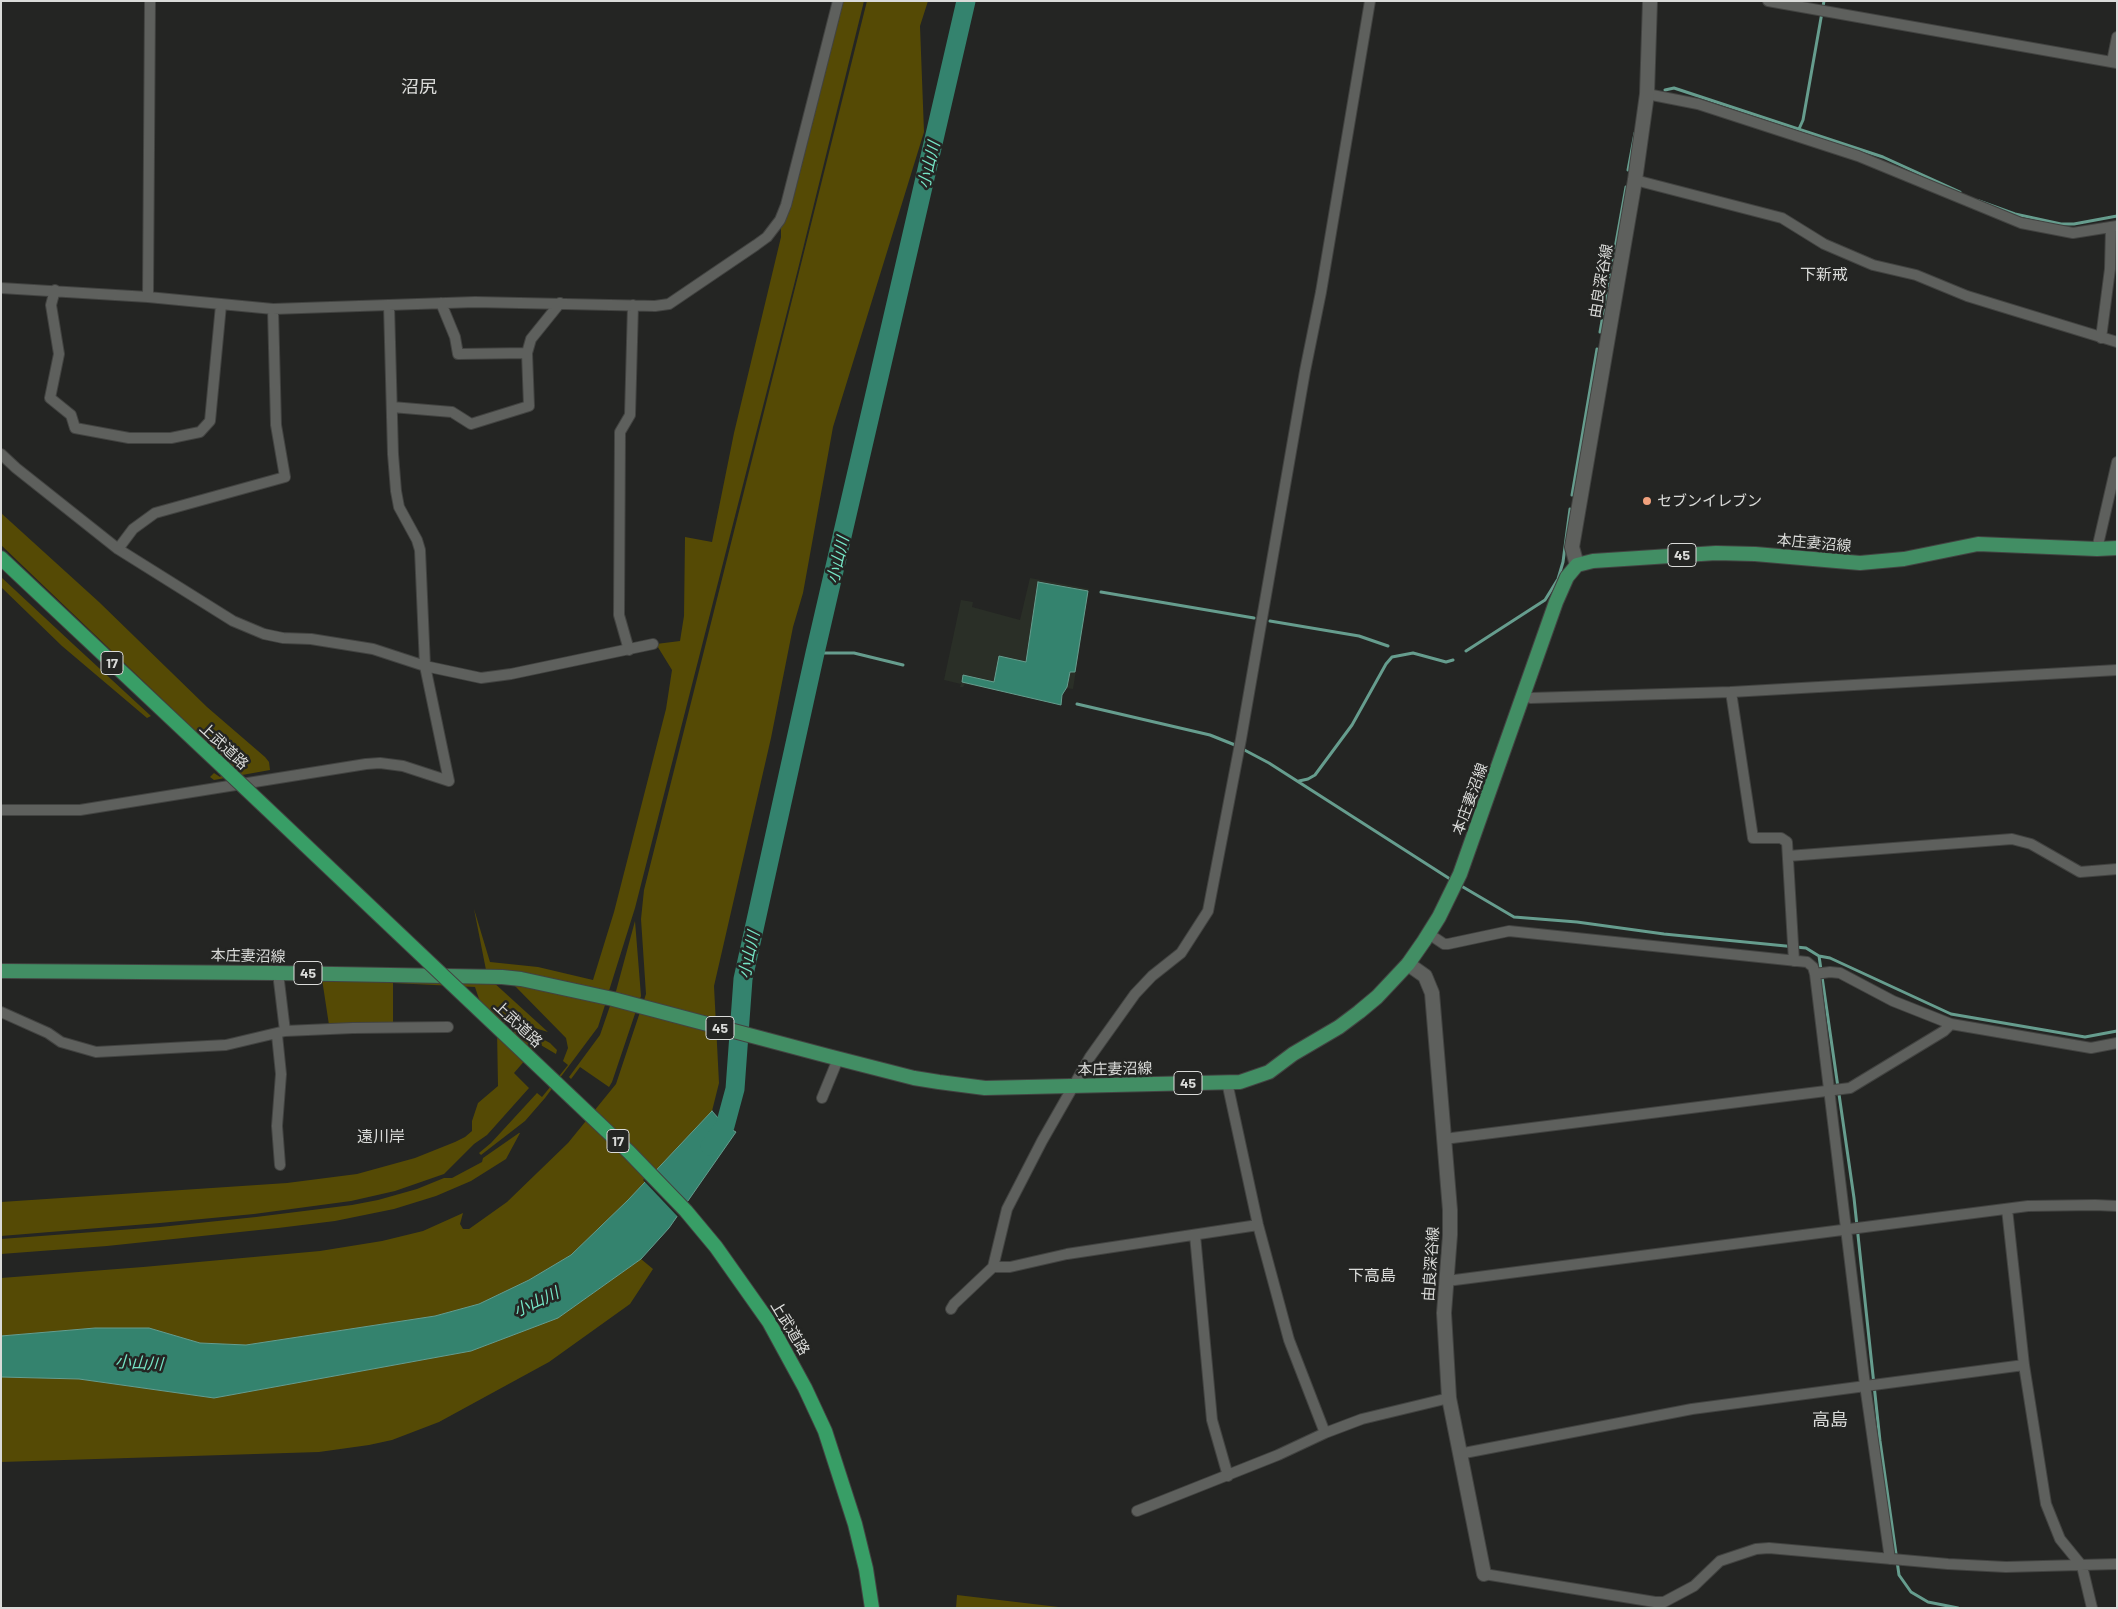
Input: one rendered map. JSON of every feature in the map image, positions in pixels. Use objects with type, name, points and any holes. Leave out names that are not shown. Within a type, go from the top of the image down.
[{"type":"highway","name":"上武道路","points":[[1,558],[623,1146],[686,1211],[716,1247],[769,1322],[805,1388],[825,1431],[855,1524],[866,1569],[872,1608]]},
{"type":"main road","name":"由良深谷線","points":[[1577,565],[1572,547],[1635,180],[1647,94],[1650,1]]},
{"type":"main road","name":"本庄妻沼線","points":[[1,971],[502,977],[522,979],[613,1000],[914,1078],[985,1088],[1227,1082],[1253,1078],[1269,1072],[1292,1054],[1339,1026],[1377,997],[1408,964],[1440,917],[1460,874],[1556,602],[1567,577],[1577,565],[1593,561],[1716,553],[1755,554],[1860,564],[1904,559],[1978,544],[2097,550],[2117,548]]},
{"type":"main road","name":"由良深谷線","points":[[1408,964],[1425,976],[1432,993],[1450,1234],[1444,1313],[1450,1398],[1459,1454],[1484,1574]]},
{"type":"street","points":[[148,297],[150,1]]},
{"type":"street","points":[[1,288],[148,297],[273,309],[441,303],[663,306],[678,299],[756,245],[776,227],[786,205],[838,1]]},
{"type":"street","points":[[951,1309],[993,1267],[1007,1210],[1073,1086],[1106,1033],[1135,994],[1158,971],[1181,953],[1205,918],[1211,901],[1321,292],[1370,1]]},
{"type":"street","points":[[1768,1],[2114,63],[2117,37]]},
{"type":"street","points":[[1647,94],[1698,104],[1858,156],[2021,223],[2073,233],[2114,226],[2114,270],[2101,338]]},
{"type":"street","points":[[1635,180],[1782,218],[1824,244],[1873,265],[1916,275],[1967,296],[2117,342]]},
{"type":"street","points":[[55,290],[52,305],[58,354],[50,398],[71,415],[75,428],[128,438],[171,438],[200,432],[210,421],[221,305]]},
{"type":"street","points":[[441,303],[454,336],[458,354],[527,353]]},
{"type":"street","points":[[392,407],[452,412],[471,424],[529,406],[527,353],[531,339],[560,304]]},
{"type":"street","points":[[1,810],[80,810],[380,763],[404,766],[449,781],[425,666],[420,550],[417,540],[399,507],[393,454],[390,305]]},
{"type":"street","points":[[629,650],[619,615],[620,432],[630,415],[633,305]]},
{"type":"street","points":[[118,549],[132,529],[155,513],[285,477],[276,425],[273,309]]},
{"type":"street","points":[[1,454],[118,549],[233,621],[256,631],[283,638],[311,639],[373,649],[425,666],[480,678],[510,674],[653,644]]},
{"type":"street","points":[[2097,550],[2117,462]]},
{"type":"street","points":[[1524,696],[1531,698],[1731,692],[2117,670]]},
{"type":"street","points":[[1731,692],[1753,838],[1780,838],[1787,842],[1794,961]]},
{"type":"street","points":[[1788,856],[2012,839],[2032,844],[2080,872],[2117,869]]},
{"type":"street","points":[[1428,934],[1444,944],[1448,944],[1509,931],[1811,964],[1816,974],[1849,1230],[1865,1385],[1890,1559]]},
{"type":"street","points":[[278,973],[281,1074],[277,1126],[280,1165]]},
{"type":"street","points":[[1816,974],[1840,973],[1893,1001],[1951,1024],[2091,1048],[2117,1043]]},
{"type":"street","points":[[1,1012],[48,1033],[61,1042],[96,1052],[226,1045],[281,1033],[353,1028],[448,1027]]},
{"type":"street","points":[[1444,1139],[1844,1088],[1859,1083],[1944,1031],[1951,1024]]},
{"type":"street","points":[[822,1098],[833,1058]]},
{"type":"street","points":[[1227,1082],[1258,1225],[1289,1340],[1325,1433]]},
{"type":"street","points":[[1447,1281],[2006,1209],[2035,1206],[2117,1206]]},
{"type":"street","points":[[2006,1209],[2024,1365],[2046,1504],[2060,1538],[2082,1566],[2092,1608]]},
{"type":"street","points":[[993,1267],[1010,1267],[1066,1254],[1258,1225]]},
{"type":"street","points":[[1195,1235],[1212,1420],[1228,1476]]},
{"type":"street","points":[[1459,1454],[1692,1409],[2024,1365]]},
{"type":"street","points":[[1138,1511],[1278,1456],[1325,1433],[1362,1419],[1450,1398]]},
{"type":"street","points":[[1484,1574],[1664,1602],[1694,1586],[1720,1561],[1756,1548],[2006,1567],[2117,1564]]},
{"type":"shaded area","points":[[842,1],[864,1],[797,273],[635,908],[608,994],[486,970],[474,909],[490,962],[538,967],[593,980],[614,912],[666,709],[672,670],[656,644],[680,641],[684,616],[685,537],[712,542],[734,433],[781,237],[781,228],[792,198]]},
{"type":"shaded area","points":[[867,1],[928,1],[920,26],[924,132],[833,427],[803,593],[793,627],[771,738],[714,986],[719,1083],[712,1111],[628,1200],[571,1255],[529,1280],[479,1304],[435,1316],[246,1345],[200,1343],[149,1328],[95,1328],[1,1336],[1,1278],[320,1251],[382,1241],[423,1231],[463,1213],[460,1224],[463,1229],[469,1229],[507,1202],[568,1143],[616,1084],[646,994],[641,919],[644,890]]},
{"type":"shaded area","points":[[1,513],[99,602],[207,707],[265,757],[269,762],[270,770],[214,780],[210,777],[214,773],[220,777],[231,765],[1,545]]},
{"type":"shaded area","points":[[1,577],[151,716],[147,718],[62,646],[1,587]]},
{"type":"shaded area","points":[[1030,578],[1089,589],[1073,689],[1066,688],[1062,695],[1061,703],[965,684],[963,687],[960,687],[961,684],[944,680],[961,600],[973,602],[972,607],[1020,620]]},
{"type":"shaded area","points":[[635,921],[641,996],[612,1082],[609,1087],[580,1067],[571,1079],[569,1077],[600,1035],[610,1006],[612,1006]]},
{"type":"shaded area","points":[[322,979],[492,981],[548,1032],[518,1023],[487,1023],[475,987],[393,983],[393,1024],[329,1025]]},
{"type":"shaded area","points":[[514,985],[604,1003],[605,1005],[598,1027],[545,1098],[525,1121],[481,1155],[479,1153],[491,1143],[537,1093],[542,1097],[568,1065],[563,1061],[568,1048],[566,1038]]},
{"type":"shaded area","points":[[497,1029],[515,1029],[530,1032],[550,1043],[557,1050],[556,1054],[539,1044],[514,1073],[529,1088],[487,1135],[474,1144],[444,1174],[395,1191],[351,1201],[254,1214],[1,1236],[1,1202],[287,1183],[357,1174],[415,1158],[455,1142],[472,1131],[472,1121],[478,1103],[498,1086]]},
{"type":"shaded area","points":[[519,1133],[506,1159],[471,1181],[436,1196],[394,1209],[335,1221],[278,1228],[107,1246],[1,1254],[1,1239],[160,1227],[256,1217],[378,1200],[417,1189],[444,1178],[452,1178],[482,1162],[483,1158]]},
{"type":"shaded area","points":[[641,1259],[653,1269],[630,1304],[549,1362],[439,1422],[392,1440],[319,1452],[1,1462],[1,1377],[79,1379],[214,1398],[471,1351],[558,1318]]},
{"type":"shaded area","points":[[957,1595],[1067,1608],[956,1608]]},
{"type":"water","points":[[1038,582],[1088,591],[1075,672],[1070,672],[1067,687],[1062,695],[1061,705],[962,682],[963,675],[994,682],[999,656],[1026,662]]},
{"type":"water","points":[[712,1111],[725,1126],[736,1132],[669,1228],[641,1259],[558,1318],[471,1351],[214,1398],[79,1379],[1,1377],[1,1336],[95,1328],[149,1328],[200,1343],[246,1345],[435,1316],[479,1304],[529,1280],[571,1255],[628,1200]]},
{"type":"pier","points":[[655,1168],[689,1204],[679,1218],[643,1180]]},
{"type":"waterway","name":"小山川","points":[[710,1146],[725,1126],[735,1089],[743,979],[815,653],[966,1]]},
{"type":"waterway","points":[[1799,129],[1803,120],[1824,1]]},
{"type":"waterway","points":[[1665,90],[1674,88],[1883,157],[1960,192]]},
{"type":"waterway","points":[[1628,170],[1635,133]]},
{"type":"waterway","points":[[1600,332],[1626,187]]},
{"type":"waterway","points":[[1979,201],[2015,214],[2061,224],[2074,224],[2117,216]]},
{"type":"waterway","points":[[1572,495],[1597,349]]},
{"type":"waterway","points":[[1466,651],[1545,600],[1558,579],[1563,562],[1570,509]]},
{"type":"waterway","points":[[1101,592],[1254,618]]},
{"type":"waterway","points":[[1270,621],[1359,636],[1388,646]]},
{"type":"waterway","points":[[815,653],[854,653],[903,665]]},
{"type":"waterway","points":[[1299,781],[1315,775],[1352,725],[1386,664],[1392,657],[1413,653],[1446,662],[1453,660]]},
{"type":"waterway","points":[[1077,704],[1210,735],[1235,745],[1269,763],[1450,879]]},
{"type":"waterway","points":[[1463,887],[1514,917],[1577,922],[1664,934],[1806,948],[1819,956],[1830,958],[1951,1014],[2085,1037],[2117,1031]]},
{"type":"waterway","points":[[1819,956],[1854,1198],[1880,1441],[1899,1575],[1911,1592],[1928,1602],[1958,1608]]},
{"type":"place","name":"セブンイレブン","points":[[1647,501]]},
{"type":"district","name":"沼尻","points":[[419,87]]},
{"type":"district","name":"下新戒","points":[[1824,275]]},
{"type":"district","name":"遠川岸","points":[[381,1137]]},
{"type":"district","name":"下高島","points":[[1372,1276]]},
{"type":"district","name":"高島","points":[[1830,1420]]}]
